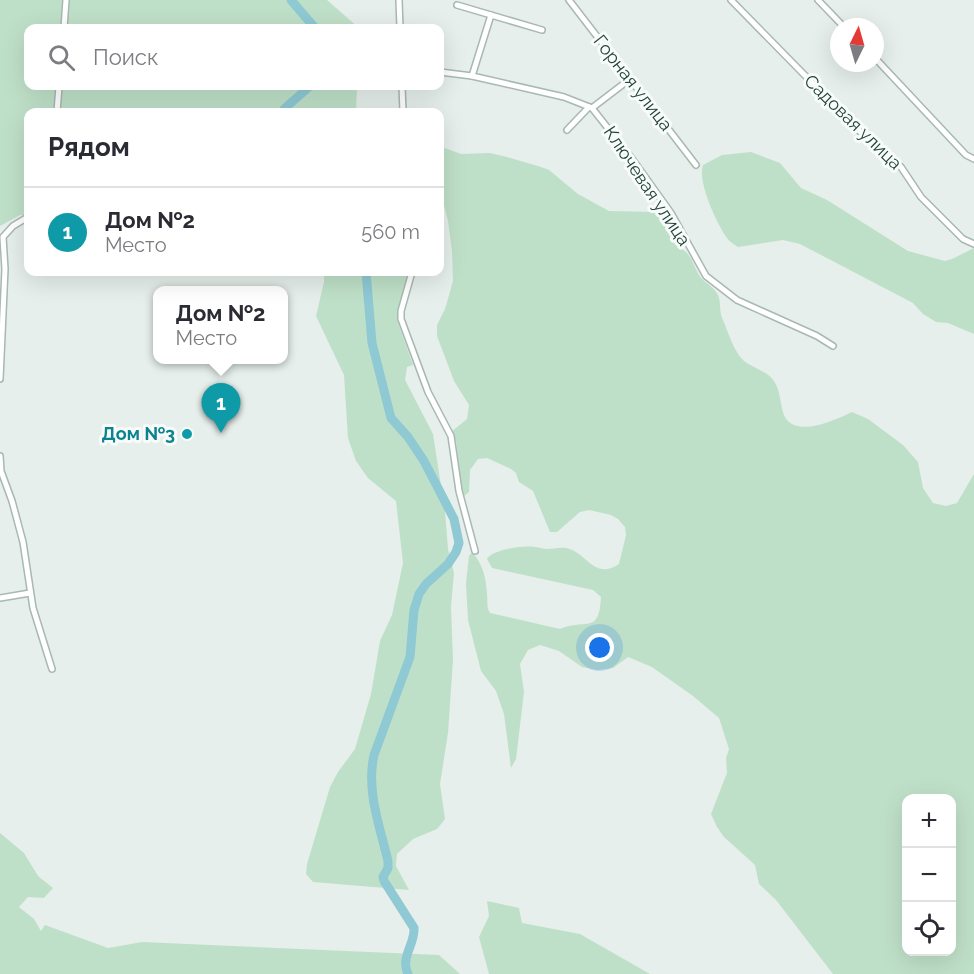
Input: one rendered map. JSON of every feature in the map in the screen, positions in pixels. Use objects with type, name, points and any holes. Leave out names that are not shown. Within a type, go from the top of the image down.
[{"type":"street","points":[[64,24],[66,0]]},
{"type":"street","points":[[399,0],[400,24]]},
{"type":"street","name":"Горная улица","points":[[569,0],[696,165]]},
{"type":"street","points":[[818,0],[835,18]]},
{"type":"street","name":"Садовая улица","points":[[735,2],[877,149],[902,167],[921,197],[963,239],[974,244]]},
{"type":"street","points":[[457,5],[542,30]]},
{"type":"street","points":[[472,76],[491,15]]},
{"type":"street","points":[[884,68],[966,155],[974,159]]},
{"type":"street","points":[[444,72],[472,76],[564,98],[591,108]]},
{"type":"street","points":[[567,130],[591,108],[630,79]]},
{"type":"street","points":[[57,108],[59,90]]},
{"type":"street","points":[[402,90],[403,108]]},
{"type":"street","name":"Ключевая улица","points":[[591,108],[633,160],[670,213],[706,276],[737,300],[817,336],[833,346]]},
{"type":"street","points":[[0,379],[5,269],[2,237],[12,226],[24,219]]},
{"type":"street","points":[[411,276],[401,319],[428,393],[451,436],[459,490],[475,551]]},
{"type":"street","points":[[0,456],[1,472],[18,521],[30,593],[52,669]]},
{"type":"street","points":[[0,598],[30,593]]},
{"type":"green space","points":[[0,0],[327,0],[354,24],[24,24],[24,90],[357,90],[356,108],[24,108],[24,215],[0,226]]},
{"type":"green space","points":[[444,148],[461,154],[490,153],[549,170],[578,194],[609,211],[658,212],[701,278],[718,295],[722,317],[737,352],[744,361],[774,381],[788,421],[804,427],[814,426],[852,412],[868,419],[903,445],[918,462],[923,488],[933,503],[946,506],[957,503],[974,474],[974,974],[833,974],[776,900],[759,884],[755,865],[724,837],[711,814],[727,773],[726,758],[729,749],[719,718],[652,667],[628,657],[613,668],[598,670],[582,667],[559,651],[540,645],[528,650],[520,664],[524,692],[516,759],[511,768],[504,714],[496,691],[481,671],[468,620],[466,583],[469,556],[472,552],[479,561],[487,588],[490,613],[560,629],[594,621],[598,616],[601,597],[593,590],[492,568],[487,559],[495,553],[516,548],[564,548],[580,555],[597,567],[610,568],[619,564],[626,535],[625,527],[618,519],[589,510],[580,512],[557,532],[550,532],[533,491],[519,482],[516,473],[511,469],[487,458],[478,459],[470,470],[469,492],[464,496],[462,494],[456,441],[451,432],[467,419],[469,405],[454,381],[437,336],[437,325],[445,309],[453,281],[452,251],[444,205]]},
{"type":"green space","points":[[751,152],[780,163],[801,188],[827,200],[908,251],[945,261],[974,248],[974,334],[948,323],[936,322],[923,314],[913,303],[800,244],[783,240],[738,247],[731,242],[713,213],[705,192],[703,165],[722,155]]},
{"type":"green space","points":[[324,276],[407,276],[397,320],[413,365],[407,367],[405,380],[433,434],[445,511],[448,549],[454,573],[451,606],[453,660],[448,733],[440,784],[445,819],[437,829],[413,839],[397,854],[396,866],[409,890],[313,882],[306,874],[330,787],[355,749],[371,694],[380,641],[392,615],[403,563],[396,501],[368,478],[356,461],[348,438],[344,375],[316,316]]},
{"type":"green space","points":[[0,833],[24,853],[38,876],[53,888],[44,898],[28,897],[19,907],[34,919],[41,931],[45,925],[108,948],[142,942],[439,955],[460,974],[0,974]]},
{"type":"green space","points":[[487,901],[519,908],[522,923],[580,934],[650,974],[489,974],[479,937],[489,916]]},
{"type":"waterway","points":[[291,0],[312,24]]},
{"type":"waterway","points":[[285,108],[305,90]]},
{"type":"waterway","points":[[366,276],[372,343],[391,418],[408,437],[424,461],[454,519],[459,543],[448,564],[426,584],[419,594],[414,610],[410,657],[374,755],[372,768],[375,809],[388,861],[384,881],[414,928],[406,962],[408,974]]},
{"type":"place","name":"Дом №2","points":[[221,433]]},
{"type":"place","name":"Дом №3","points":[[187,434]]}]
